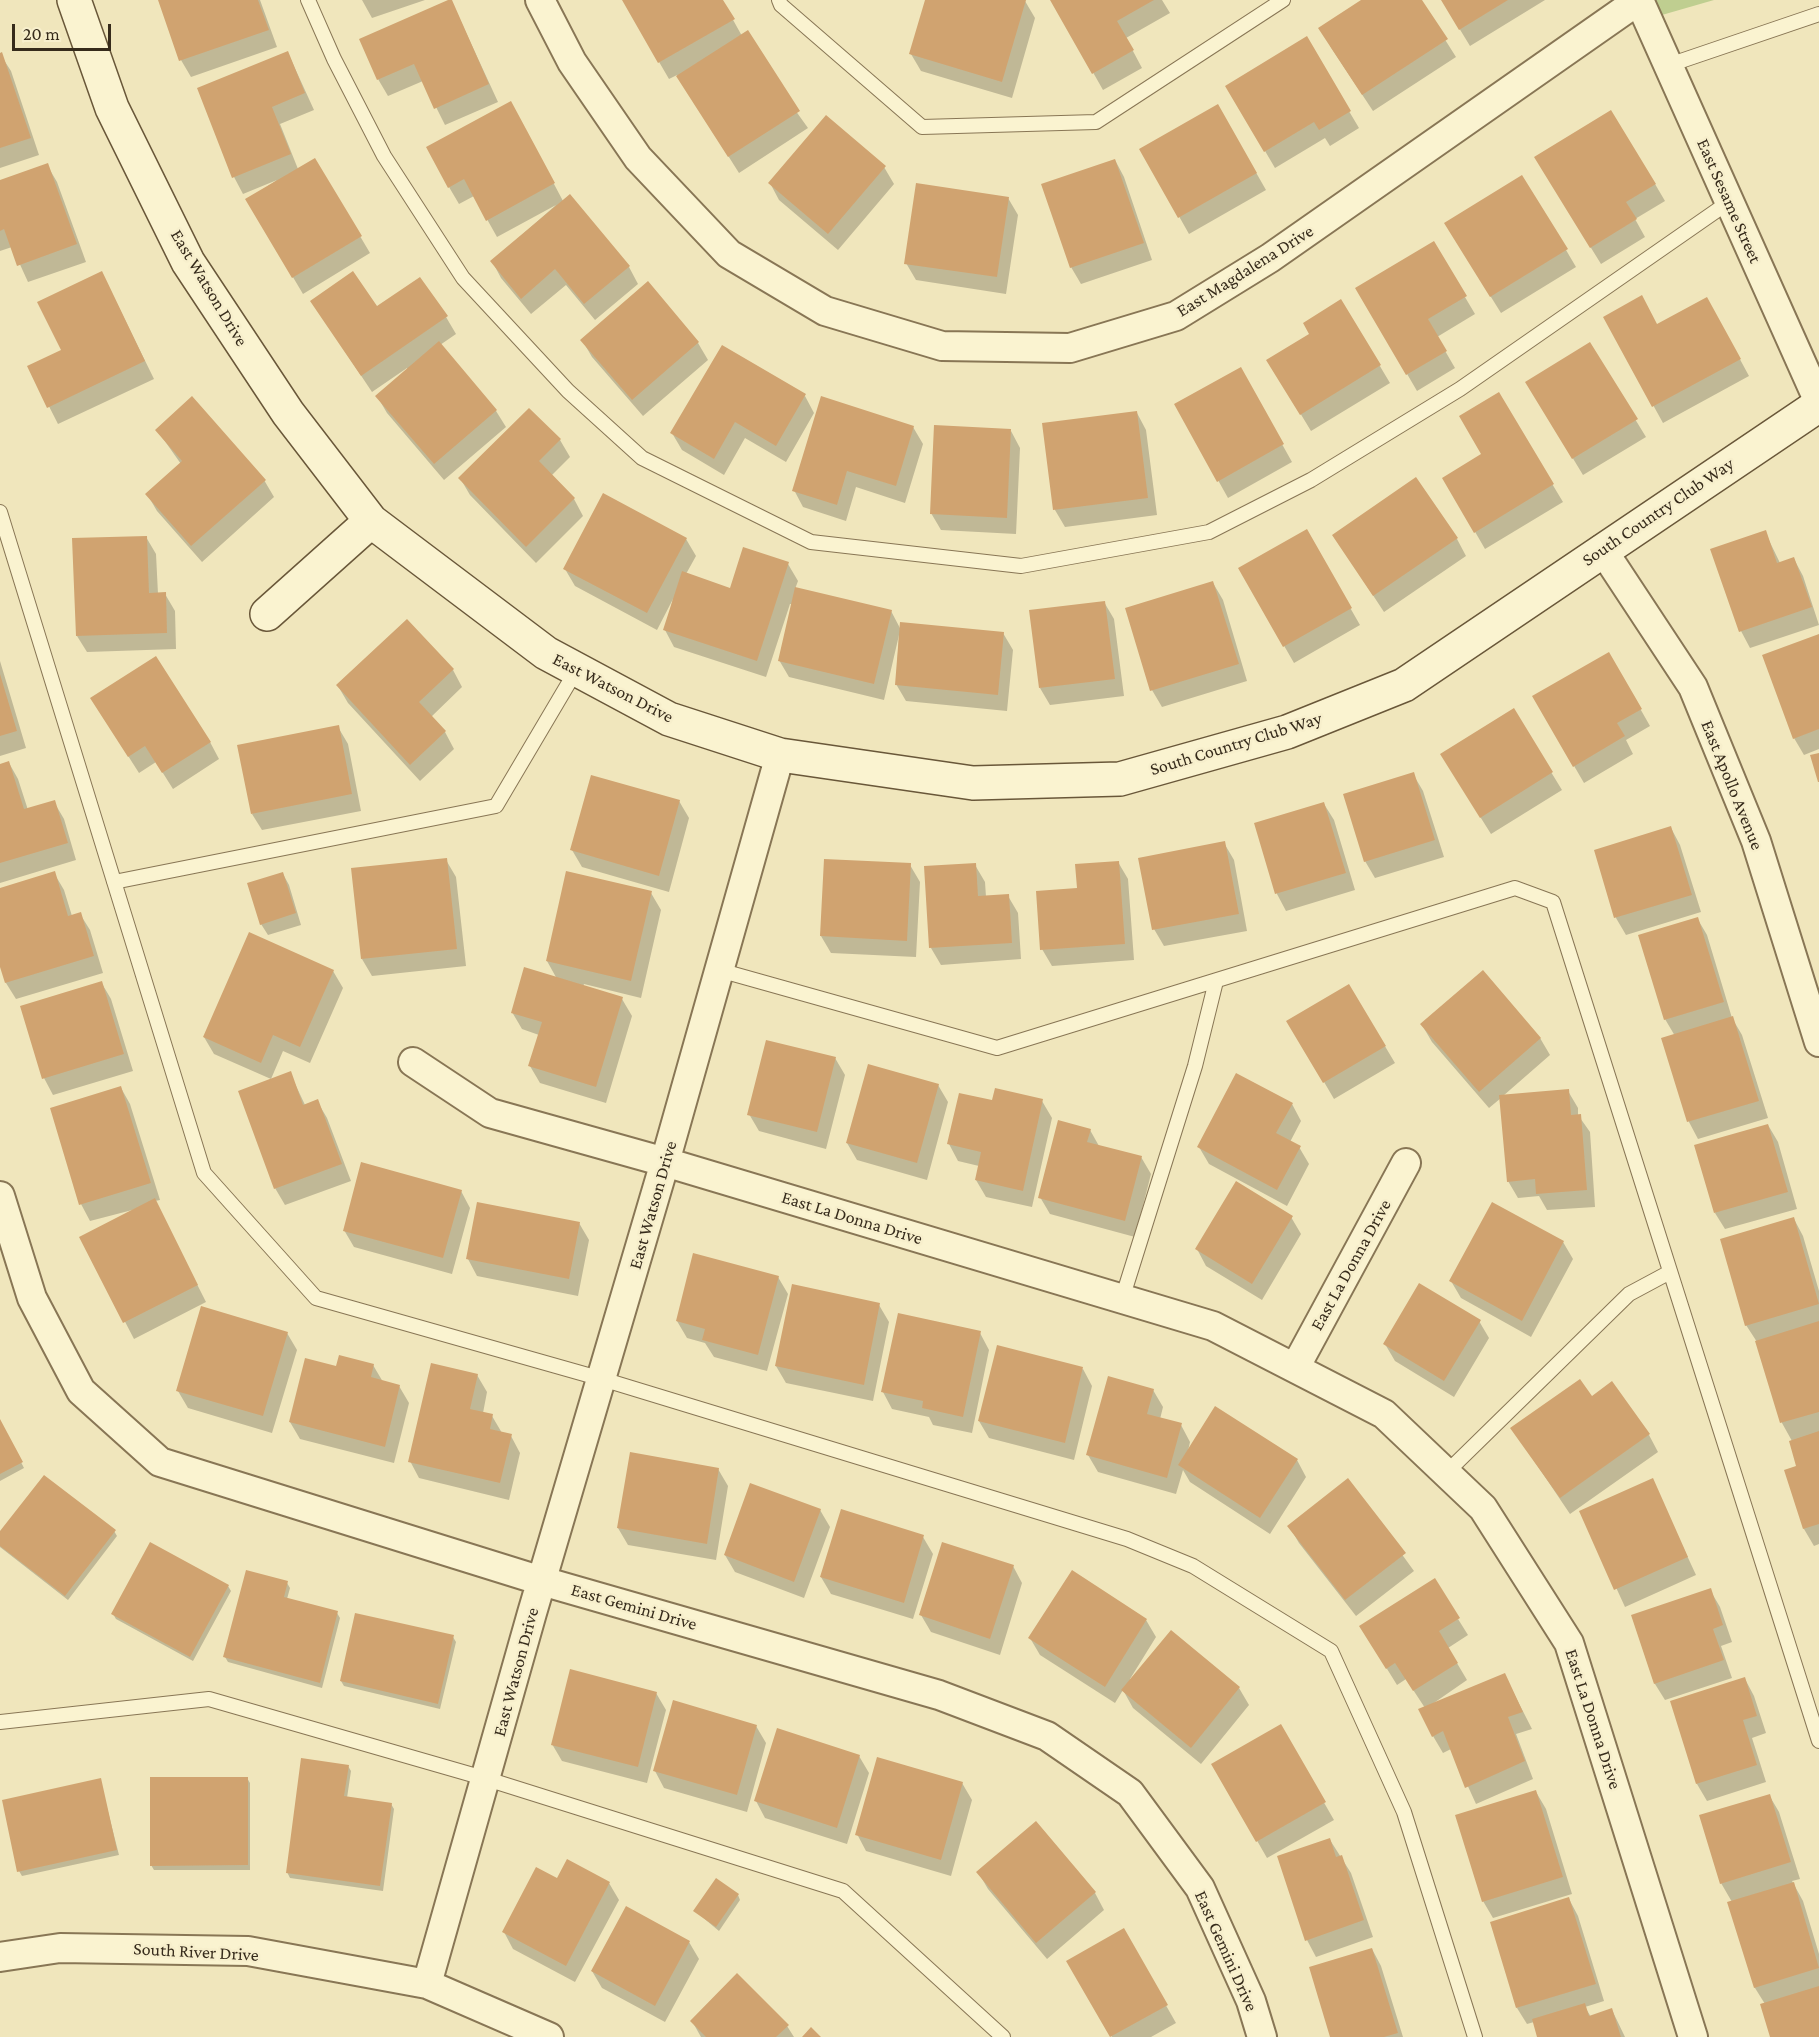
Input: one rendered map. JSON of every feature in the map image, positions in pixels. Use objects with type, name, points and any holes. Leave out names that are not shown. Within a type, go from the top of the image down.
[{"type":"street","name":"East Watson Drive","points":[[74,0],[112,108],[188,262],[288,413],[371,521],[546,653],[669,719],[780,755],[665,1162],[427,1984]]},
{"type":"street","name":"East Magdalena Drive","points":[[540,0],[572,62],[638,158],[729,254],[825,312],[942,346],[1070,348],[1176,316],[1270,258],[1639,0]]},
{"type":"street","name":"East Sesame Street","points":[[1639,0],[1819,403]]},
{"type":"street","name":"South Country Club Way","points":[[780,755],[973,783],[1120,780],[1287,732],[1404,684],[1819,403]]},
{"type":"street","points":[[267,614],[371,521]]},
{"type":"street","name":"East Apollo Avenue","points":[[1602,549],[1693,687],[1756,841],[1819,1042]]},
{"type":"street","name":"East La Donna Drive","points":[[413,1062],[490,1113],[665,1162],[1213,1326],[1296,1366],[1384,1414],[1483,1508],[1569,1642],[1693,2037]]},
{"type":"street","name":"East La Donna Drive","points":[[1296,1366],[1406,1163]]},
{"type":"street","name":"East Gemini Drive","points":[[0,1196],[32,1298],[81,1391],[160,1462],[542,1581],[939,1695],[1047,1736],[1130,1793],[1200,1888],[1251,2001],[1262,2037]]},
{"type":"street","name":"South River Drive","points":[[0,1957],[60,1948],[248,1951],[427,1984]]},
{"type":"street","points":[[427,1984],[549,2037]]},
{"type":"lane","points":[[308,0],[334,59],[384,156],[463,278],[568,392],[642,458],[811,542],[1021,566],[1209,532],[1311,480],[1460,389],[1729,202]]},
{"type":"lane","points":[[779,0],[781,5],[922,127],[1096,122],[1283,0]]},
{"type":"lane","points":[[1669,65],[1819,14]]},
{"type":"lane","points":[[0,512],[204,1173],[316,1298],[602,1379],[1127,1539],[1193,1566],[1331,1650],[1404,1812],[1475,2037]]},
{"type":"lane","points":[[114,882],[496,806],[577,669]]},
{"type":"lane","points":[[719,970],[998,1048],[1515,888],[1553,902],[1819,1741]]},
{"type":"lane","points":[[1122,1299],[1195,1066],[1216,981]]},
{"type":"lane","points":[[1446,1473],[1629,1294],[1670,1272]]},
{"type":"lane","points":[[0,1722],[209,1699],[486,1779],[843,1891],[1003,2037]]},
{"type":"green space","points":[[1639,0],[1714,0],[1648,19]]},
{"type":"building","points":[[158,0],[258,0],[269,30],[179,61]]},
{"type":"building","points":[[452,0],[489,84],[434,109],[414,64],[377,80],[359,39]]},
{"type":"building","points":[[622,0],[723,0],[735,19],[658,63]]},
{"type":"building","points":[[925,0],[1026,0],[1002,82],[909,54]]},
{"type":"building","points":[[1050,0],[1154,0],[1117,21],[1134,50],[1092,74]]},
{"type":"building","points":[[1361,0],[1422,0],[1448,39],[1362,95],[1318,28]]},
{"type":"building","points":[[1441,0],[1508,0],[1459,30]]},
{"type":"building","points":[[748,30],[800,111],[728,157],[676,76]]},
{"type":"building","points":[[1307,36],[1351,111],[1319,130],[1314,122],[1264,152],[1225,86]]},
{"type":"building","points":[[288,51],[305,93],[272,107],[291,154],[232,178],[197,88]]},
{"type":"building","points":[[2,52],[31,138],[0,148],[0,53]]},
{"type":"building","points":[[511,101],[555,183],[486,221],[464,179],[448,188],[426,147]]},
{"type":"building","points":[[1218,104],[1257,173],[1178,218],[1139,149]]},
{"type":"building","points":[[1611,110],[1656,184],[1626,202],[1637,219],[1590,248],[1534,157]]},
{"type":"building","points":[[826,115],[886,166],[828,234],[768,183]]},
{"type":"building","points":[[315,158],[362,236],[292,278],[245,199]]},
{"type":"building","points":[[1115,159],[1144,243],[1070,268],[1041,184]]},
{"type":"building","points":[[48,163],[77,244],[17,266],[4,229],[0,231],[0,180]]},
{"type":"building","points":[[1522,175],[1568,249],[1490,297],[1444,223]]},
{"type":"building","points":[[916,183],[1009,197],[997,277],[904,264]]},
{"type":"building","points":[[570,194],[630,266],[584,304],[555,269],[521,299],[490,261]]},
{"type":"building","points":[[1434,241],[1467,296],[1428,319],[1447,351],[1406,375],[1355,288]]},
{"type":"building","points":[[102,271],[145,361],[47,408],[27,366],[61,350],[37,302]]},
{"type":"building","points":[[353,271],[377,306],[420,277],[448,316],[361,376],[310,301]]},
{"type":"building","points":[[648,281],[699,342],[632,400],[580,340]]},
{"type":"building","points":[[1642,295],[1657,324],[1707,297],[1741,359],[1652,407],[1603,317]]},
{"type":"building","points":[[1341,299],[1381,365],[1300,415],[1266,360],[1309,334],[1303,323]]},
{"type":"building","points":[[439,341],[497,410],[434,464],[375,396]]},
{"type":"building","points":[[1590,342],[1638,419],[1572,459],[1525,382]]},
{"type":"building","points":[[722,345],[806,394],[776,446],[735,422],[714,459],[670,433]]},
{"type":"building","points":[[1241,367],[1284,444],[1217,482],[1174,404]]},
{"type":"building","points":[[1499,392],[1554,484],[1474,533],[1442,478],[1481,454],[1459,416]]},
{"type":"building","points":[[192,396],[266,480],[191,546],[145,494],[182,461],[155,430]]},
{"type":"building","points":[[821,396],[914,426],[896,486],[847,471],[837,505],[792,491]]},
{"type":"building","points":[[529,408],[561,439],[539,461],[575,498],[526,547],[458,478]]},
{"type":"building","points":[[1137,411],[1148,498],[1053,510],[1042,423]]},
{"type":"building","points":[[934,425],[1011,429],[1007,518],[930,514]]},
{"type":"building","points":[[1416,477],[1458,538],[1373,596],[1332,535]]},
{"type":"building","points":[[603,493],[687,538],[647,613],[563,569]]},
{"type":"building","points":[[1307,529],[1352,608],[1283,647],[1238,568]]},
{"type":"building","points":[[1766,530],[1777,563],[1794,557],[1812,607],[1739,632],[1710,549]]},
{"type":"building","points":[[147,536],[149,593],[166,592],[167,633],[76,636],[72,538]]},
{"type":"building","points":[[743,547],[789,562],[757,661],[663,630],[682,571],[730,588]]},
{"type":"building","points":[[1213,581],[1239,664],[1150,691],[1125,608]]},
{"type":"building","points":[[795,587],[892,610],[874,684],[778,661]]},
{"type":"building","points":[[1105,601],[1115,679],[1039,688],[1029,610]]},
{"type":"building","points":[[407,619],[454,669],[419,702],[446,731],[410,765],[336,685]]},
{"type":"building","points":[[900,622],[1004,632],[998,695],[895,685]]},
{"type":"building","points":[[1819,634],[1819,729],[1793,739],[1762,655]]},
{"type":"building","points":[[1609,652],[1642,709],[1617,723],[1625,736],[1573,767],[1532,696]]},
{"type":"building","points":[[156,656],[211,742],[162,773],[145,746],[128,757],[90,698]]},
{"type":"building","points":[[0,674],[17,731],[0,736]]},
{"type":"building","points":[[1514,708],[1553,772],[1480,818],[1440,754]]},
{"type":"building","points":[[339,725],[352,794],[251,814],[237,745]]},
{"type":"building","points":[[1819,753],[1819,782],[1818,782],[1810,755]]},
{"type":"building","points":[[9,761],[24,809],[55,800],[68,843],[0,863],[0,764]]},
{"type":"building","points":[[1414,772],[1435,840],[1364,862],[1343,794]]},
{"type":"building","points":[[591,775],[680,800],[659,876],[570,850]]},
{"type":"building","points":[[1324,802],[1346,873],[1275,894],[1254,823]]},
{"type":"building","points":[[1671,826],[1692,895],[1614,918],[1594,850]]},
{"type":"building","points":[[1225,841],[1239,914],[1152,930],[1138,858]]},
{"type":"building","points":[[447,858],[457,949],[361,959],[351,868]]},
{"type":"building","points":[[824,859],[911,863],[907,941],[820,936]]},
{"type":"building","points":[[1119,861],[1125,944],[1040,950],[1036,891],[1077,888],[1075,864]]},
{"type":"building","points":[[976,863],[978,896],[1009,894],[1012,943],[929,948],[924,866]]},
{"type":"building","points":[[55,871],[68,916],[81,912],[94,956],[5,983],[0,967],[0,888]]},
{"type":"building","points":[[566,871],[652,891],[631,981],[546,961]]},
{"type":"building","points":[[283,872],[296,913],[260,925],[247,883]]},
{"type":"building","points":[[1698,917],[1724,1002],[1664,1020],[1638,935]]},
{"type":"building","points":[[249,932],[334,970],[300,1047],[273,1035],[261,1063],[203,1037]]},
{"type":"building","points":[[524,967],[623,997],[596,1087],[528,1066],[542,1022],[511,1013]]},
{"type":"building","points":[[1483,970],[1541,1038],[1479,1092],[1420,1024]]},
{"type":"building","points":[[102,981],[124,1054],[42,1079],[20,1006]]},
{"type":"building","points":[[1349,984],[1386,1046],[1323,1083],[1286,1021]]},
{"type":"building","points":[[1733,1016],[1759,1101],[1687,1122],[1661,1038]]},
{"type":"building","points":[[766,1040],[836,1057],[817,1132],[747,1115]]},
{"type":"building","points":[[868,1064],[939,1084],[917,1163],[846,1143]]},
{"type":"building","points":[[291,1071],[303,1105],[318,1099],[342,1164],[274,1189],[238,1091]]},
{"type":"building","points":[[1236,1073],[1293,1103],[1276,1133],[1301,1146],[1277,1190],[1197,1147]]},
{"type":"building","points":[[121,1086],[151,1183],[79,1205],[50,1108]]},
{"type":"building","points":[[995,1088],[1043,1099],[1023,1191],[975,1180],[981,1152],[947,1144],[959,1093],[992,1100]]},
{"type":"building","points":[[1569,1089],[1571,1115],[1581,1114],[1587,1190],[1536,1194],[1535,1179],[1507,1182],[1499,1095]]},
{"type":"building","points":[[1058,1120],[1091,1129],[1087,1142],[1142,1156],[1125,1221],[1038,1198]]},
{"type":"building","points":[[1768,1124],[1788,1192],[1714,1213],[1694,1145]]},
{"type":"building","points":[[361,1162],[462,1190],[443,1258],[343,1231]]},
{"type":"building","points":[[1236,1181],[1293,1216],[1252,1284],[1195,1249]]},
{"type":"building","points":[[155,1198],[198,1285],[123,1323],[79,1237]]},
{"type":"building","points":[[477,1202],[580,1222],[569,1279],[466,1259]]},
{"type":"building","points":[[1492,1202],[1564,1241],[1522,1321],[1449,1281]]},
{"type":"building","points":[[1794,1217],[1819,1304],[1745,1326],[1720,1239]]},
{"type":"building","points":[[693,1253],[779,1276],[758,1355],[702,1340],[705,1329],[676,1321]]},
{"type":"building","points":[[1419,1283],[1481,1320],[1444,1381],[1383,1344]]},
{"type":"building","points":[[792,1284],[880,1303],[864,1385],[775,1366]]},
{"type":"building","points":[[201,1306],[288,1332],[263,1416],[176,1391]]},
{"type":"building","points":[[898,1313],[981,1331],[963,1417],[922,1408],[923,1401],[881,1392]]},
{"type":"building","points":[[1819,1321],[1819,1412],[1780,1423],[1755,1341]]},
{"type":"building","points":[[997,1345],[1083,1367],[1065,1443],[978,1421]]},
{"type":"building","points":[[339,1355],[374,1364],[371,1377],[400,1385],[385,1447],[289,1422],[305,1358],[336,1366]]},
{"type":"building","points":[[431,1363],[478,1374],[470,1409],[493,1414],[490,1429],[512,1434],[500,1483],[408,1462]]},
{"type":"building","points":[[1108,1376],[1154,1389],[1147,1414],[1182,1423],[1167,1478],[1086,1455]]},
{"type":"building","points":[[1580,1379],[1592,1396],[1612,1381],[1650,1434],[1560,1498],[1510,1428]]},
{"type":"building","points":[[1215,1406],[1298,1459],[1260,1518],[1178,1465]]},
{"type":"building","points":[[0,1419],[23,1462],[0,1474]]},
{"type":"building","points":[[1819,1431],[1819,1524],[1803,1529],[1784,1470],[1796,1466],[1789,1441]]},
{"type":"building","points":[[630,1452],[719,1468],[707,1544],[617,1528]]},
{"type":"building","points":[[44,1475],[116,1530],[65,1596],[0,1546],[0,1531]]},
{"type":"building","points":[[1348,1478],[1406,1553],[1345,1600],[1287,1526]]},
{"type":"building","points":[[1653,1478],[1688,1557],[1614,1590],[1579,1511]]},
{"type":"building","points":[[750,1483],[821,1509],[794,1582],[724,1555]]},
{"type":"building","points":[[841,1509],[924,1535],[904,1603],[820,1577]]},
{"type":"building","points":[[150,1542],[229,1585],[190,1657],[111,1614]]},
{"type":"building","points":[[942,1542],[1014,1565],[990,1639],[919,1615]]},
{"type":"building","points":[[246,1570],[288,1581],[284,1597],[338,1611],[320,1683],[223,1657]]},
{"type":"building","points":[[1072,1570],[1147,1619],[1105,1687],[1028,1638]]},
{"type":"building","points":[[1435,1578],[1460,1618],[1439,1631],[1458,1663],[1413,1691],[1395,1663],[1386,1669],[1359,1626]]},
{"type":"building","points":[[1711,1588],[1723,1625],[1713,1629],[1724,1660],[1654,1684],[1631,1615]]},
{"type":"building","points":[[355,1613],[454,1635],[438,1704],[340,1681]]},
{"type":"building","points":[[1171,1630],[1240,1687],[1191,1748],[1121,1690]]},
{"type":"building","points":[[570,1669],[657,1692],[638,1767],[551,1745]]},
{"type":"building","points":[[1505,1673],[1523,1712],[1508,1717],[1525,1761],[1465,1788],[1443,1731],[1432,1737],[1418,1709]]},
{"type":"building","points":[[1745,1677],[1757,1716],[1743,1720],[1757,1765],[1696,1784],[1670,1701]]},
{"type":"building","points":[[673,1700],[757,1725],[737,1795],[653,1771]]},
{"type":"building","points":[[1281,1724],[1326,1802],[1256,1842],[1211,1764]]},
{"type":"building","points":[[777,1728],[860,1755],[837,1828],[754,1801]]},
{"type":"building","points":[[877,1757],[963,1782],[941,1860],[855,1835]]},
{"type":"building","points":[[301,1758],[349,1765],[344,1796],[392,1803],[380,1886],[286,1873]]},
{"type":"building","points":[[150,1777],[248,1777],[248,1865],[150,1866]]},
{"type":"building","points":[[101,1778],[117,1850],[17,1872],[2,1800]]},
{"type":"building","points":[[1536,1790],[1563,1877],[1482,1902],[1455,1815]]},
{"type":"building","points":[[1770,1794],[1791,1862],[1720,1884],[1699,1815]]},
{"type":"building","points":[[1036,1821],[1096,1892],[1036,1943],[976,1872]]},
{"type":"building","points":[[1330,1838],[1336,1857],[1342,1855],[1364,1920],[1305,1941],[1277,1856]]},
{"type":"building","points":[[567,1859],[610,1882],[566,1966],[502,1932],[536,1867],[557,1878]]},
{"type":"building","points":[[716,1878],[739,1894],[716,1927],[693,1911]]},
{"type":"building","points":[[1794,1882],[1819,1968],[1754,1988],[1727,1902]]},
{"type":"building","points":[[1569,1897],[1596,1984],[1516,2008],[1490,1922]]},
{"type":"building","points":[[626,1906],[690,1941],[655,2006],[591,1971]]},
{"type":"building","points":[[1124,1928],[1168,2005],[1110,2037],[1066,1961]]},
{"type":"building","points":[[1372,1948],[1398,2033],[1384,2037],[1330,2037],[1309,1967]]},
{"type":"building","points":[[737,1973],[789,2025],[776,2037],[706,2037],[690,2021]]},
{"type":"building","points":[[1819,1986],[1819,2037],[1770,2037],[1760,2004]]},
{"type":"building","points":[[1585,2003],[1589,2016],[1612,2008],[1621,2037],[1537,2037],[1532,2019]]},
{"type":"building","points":[[811,2027],[821,2037],[802,2037]]}]
